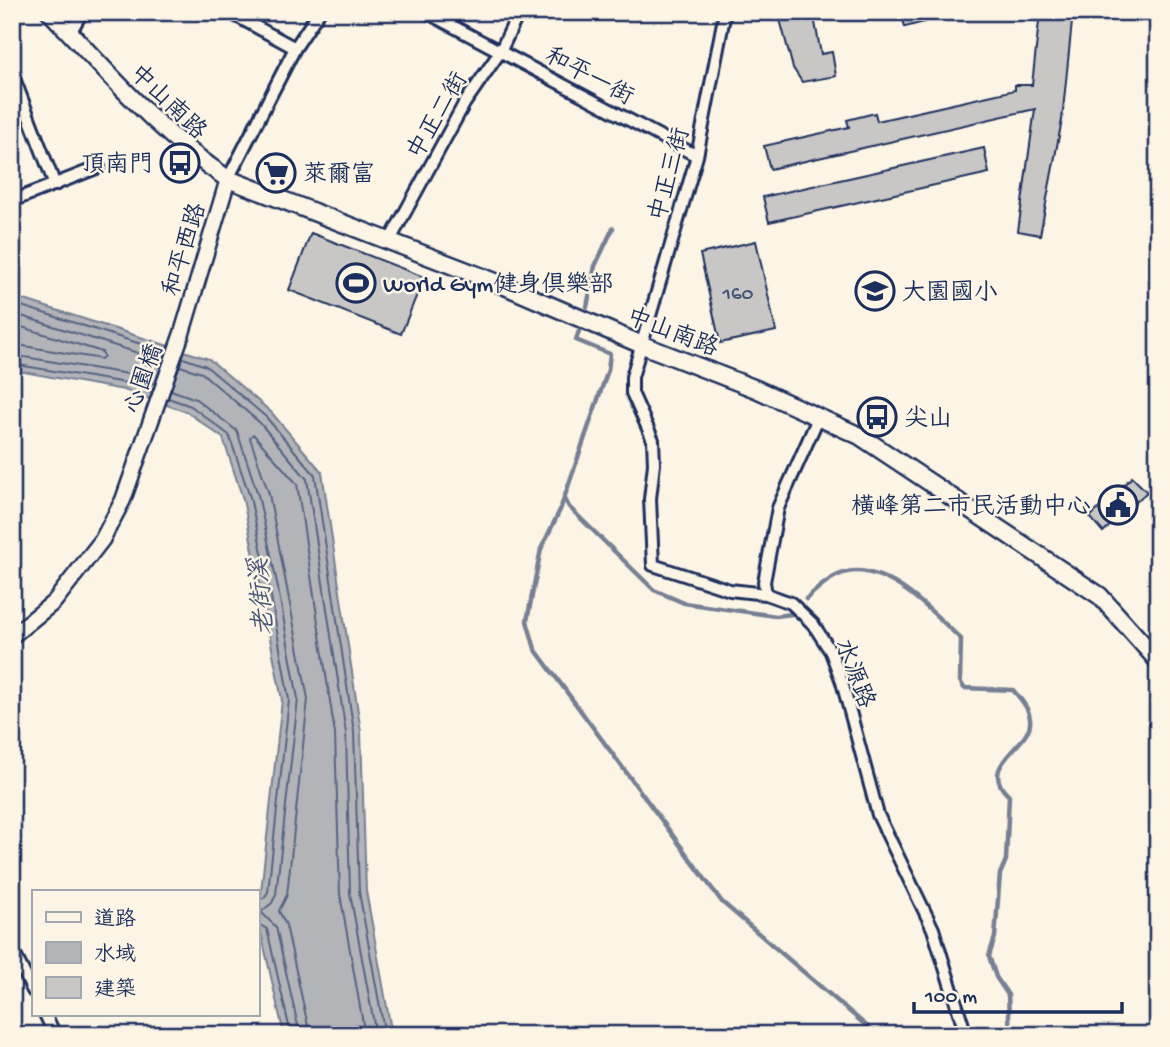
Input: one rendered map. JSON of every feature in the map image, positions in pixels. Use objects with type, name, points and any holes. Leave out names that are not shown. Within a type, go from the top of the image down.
[{"type":"main road","name":"中山南路","points":[[50,12],[152,119],[194,157],[228,179],[390,240],[819,416],[860,436],[1100,596],[1158,661]]},
{"type":"street","points":[[70,33],[82,12]]},
{"type":"street","points":[[229,12],[295,48]]},
{"type":"street","points":[[228,179],[295,48],[319,12]]},
{"type":"street","name":"和平一街","points":[[426,12],[697,156]]},
{"type":"street","name":"中正二街","points":[[390,240],[464,104],[500,52],[519,12]]},
{"type":"street","name":"中正三街","points":[[640,344],[697,156],[725,12]]},
{"type":"street","points":[[12,73],[55,185]]},
{"type":"street","points":[[12,201],[99,167]]},
{"type":"street","name":"和平西路","points":[[182,333],[228,179]]},
{"type":"street","name":"心園橋","points":[[12,636],[54,602],[102,540],[123,500],[182,333]]},
{"type":"street","name":"水源路","points":[[640,344],[632,377],[632,393],[653,440],[654,464],[650,499],[653,565],[730,590],[766,594],[791,603],[804,613],[831,652],[842,682],[878,816],[933,929],[966,1035]]},
{"type":"street","points":[[766,594],[764,582],[778,508],[819,416]]},
{"type":"street","points":[[12,949],[32,989]]},
{"type":"street","points":[[46,1016],[55,1035]]},
{"type":"water","points":[[12,296],[209,359],[271,412],[322,472],[361,732],[366,891],[392,1035],[284,1035],[259,923],[282,700],[243,499],[223,438],[187,412],[124,390],[12,370]]},
{"type":"building","points":[[778,12],[813,12],[821,54],[832,52],[836,76],[802,82],[793,68]]},
{"type":"building","points":[[901,12],[947,12],[947,16],[905,27]]},
{"type":"building","points":[[1040,12],[1073,12],[1062,120],[1040,235],[1018,231],[1035,109],[770,169],[764,146],[849,127],[847,120],[875,113],[877,121],[1015,90],[1015,85],[1032,85]]},
{"type":"building","points":[[984,148],[989,173],[769,222],[763,197]]},
{"type":"building","name":"World Gym健身俱樂部","points":[[311,233],[424,277],[401,334],[289,290]]},
{"type":"building","points":[[756,241],[776,331],[720,343],[700,254]]},
{"type":"building","name":"橫峰第二市民活動中心","points":[[1132,477],[1147,492],[1103,532],[1090,517]]},
{"type":"waterway","points":[[587,307],[595,266],[613,228]]},
{"type":"waterway","points":[[579,331],[576,340],[610,354],[608,370],[560,510],[541,549],[527,621],[535,649],[722,902],[877,1035]]},
{"type":"waterway","points":[[564,497],[569,507],[654,590],[684,603],[776,616],[792,614]]},
{"type":"waterway","points":[[806,599],[829,580],[850,571],[873,573],[887,579],[914,596],[961,639],[960,681],[964,688],[1013,690],[1028,711],[1029,729],[1001,765],[998,774],[1000,785],[1009,796],[1006,860],[1000,874],[995,937],[989,956],[996,977],[1008,995],[1010,1035]]},
{"type":"place","name":"頂南門","points":[[180,163]]},
{"type":"place","name":"萊爾富","points":[[276,173]]},
{"type":"place","name":"World Gym健身俱樂部","points":[[356,283]]},
{"type":"place","name":"大園國小","points":[[875,291]]},
{"type":"place","name":"尖山","points":[[877,417]]},
{"type":"place","name":"橫峰第二市民活動中心","points":[[1118,505]]},
{"type":"water label","name":"老街溪","points":[[260,597]]}]
